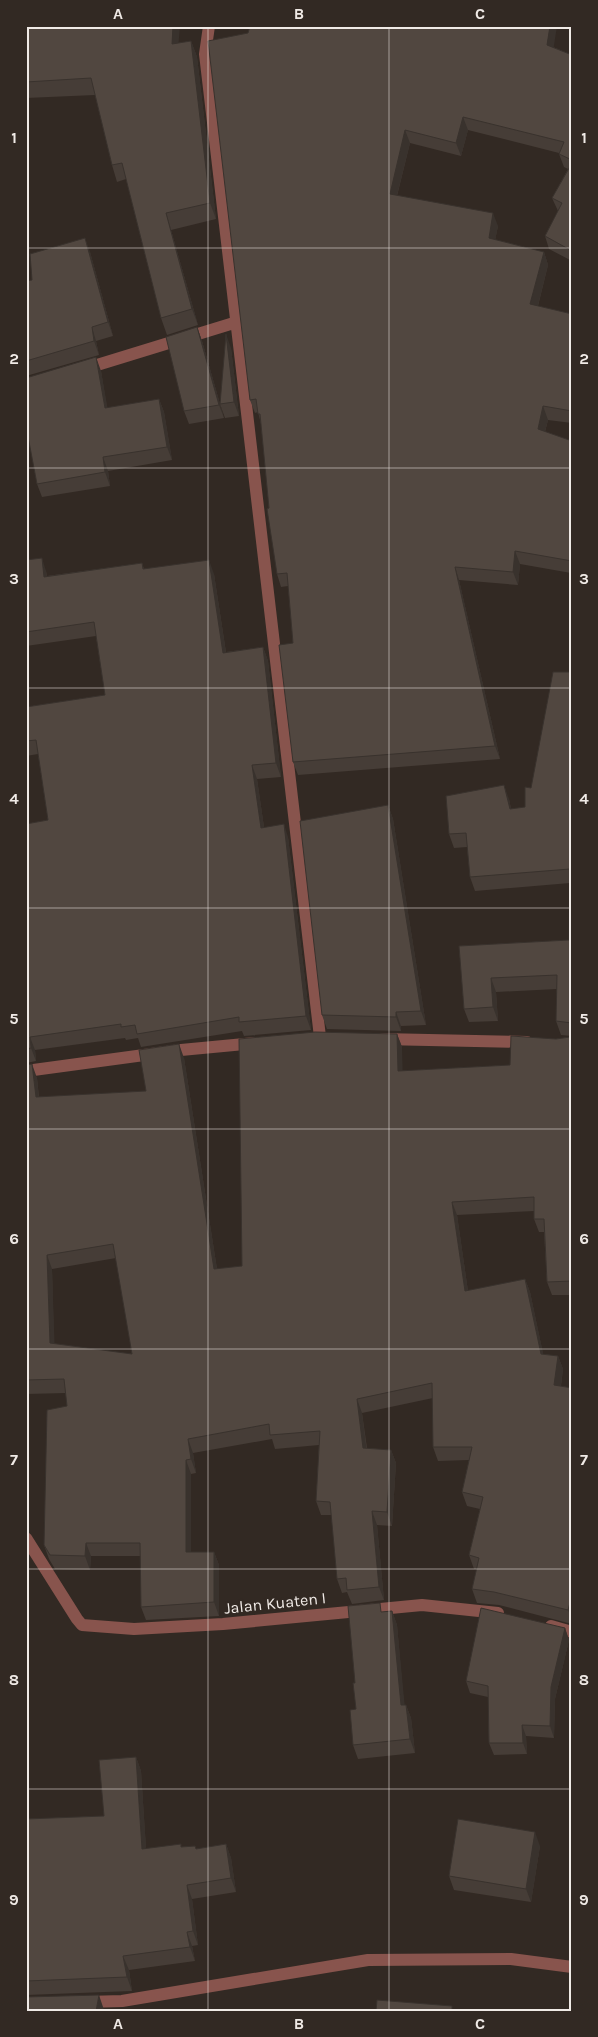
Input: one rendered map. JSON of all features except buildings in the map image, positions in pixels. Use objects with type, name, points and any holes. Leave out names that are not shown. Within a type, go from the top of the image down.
[{"type":"street","points":[[209,26],[205,54],[320,1038]]},
{"type":"street","points":[[68,374],[237,322]]},
{"type":"street","points":[[369,1038],[543,1042]]},
{"type":"street","points":[[26,1071],[181,1050],[270,1042]]},
{"type":"street","name":"Jalan Kuaten I","points":[[26,1538],[82,1625],[134,1629],[223,1624],[422,1605],[507,1615]]},
{"type":"street","points":[[534,1622],[572,1632]]},
{"type":"street","points":[[74,2002],[122,2001],[368,1960],[511,1959],[572,1967]]}]
